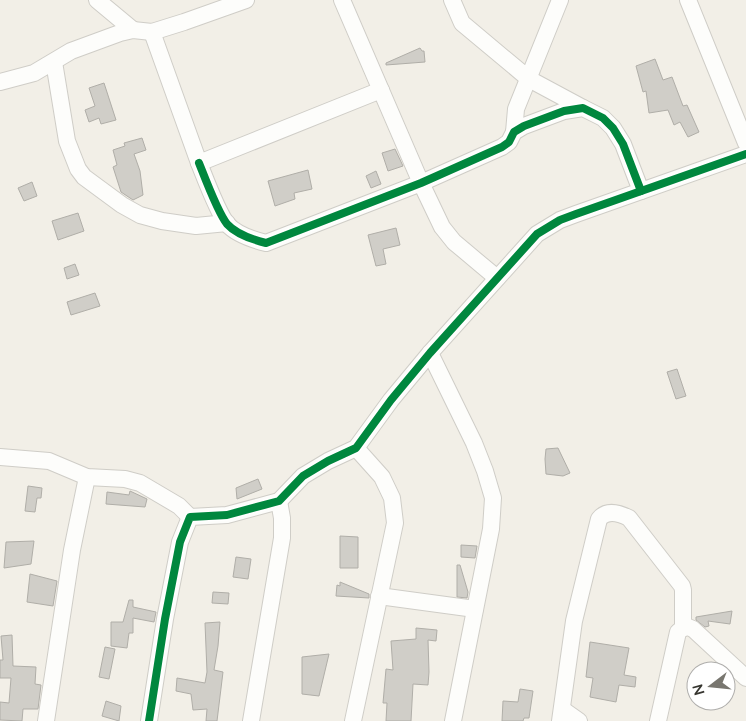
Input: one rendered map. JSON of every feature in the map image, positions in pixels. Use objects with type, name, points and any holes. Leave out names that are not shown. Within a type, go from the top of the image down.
[{"type":"street","points":[[97,0],[133,30]]},
{"type":"street","points":[[0,82],[34,73],[71,51],[104,38],[133,30],[152,32],[246,0]]},
{"type":"street","points":[[342,0],[420,183],[442,227],[454,242],[497,278]]},
{"type":"street","points":[[452,0],[462,23],[529,79],[602,118],[613,128],[623,144],[641,192]]},
{"type":"street","points":[[152,32],[199,163],[227,224],[258,241],[266,243],[420,183],[502,147],[509,142],[514,132],[516,109],[560,0]]},
{"type":"street","points":[[688,0],[746,143]]},
{"type":"street","points":[[54,62],[67,142],[78,169],[84,177],[122,205],[140,215],[162,221],[196,226],[227,224]]},
{"type":"street","points":[[199,163],[381,90]]},
{"type":"street","points":[[514,132],[564,111],[583,108]]},
{"type":"street","points":[[0,457],[49,461],[88,477],[125,479],[140,483],[179,506],[190,517],[227,515],[279,501],[303,476],[356,448],[391,400],[430,353],[537,234],[560,220],[746,154]]},
{"type":"street","points":[[430,353],[474,443],[493,498],[491,529],[453,721]]},
{"type":"street","points":[[353,721],[395,524],[392,498],[382,477],[356,448]]},
{"type":"street","points":[[46,721],[72,550],[88,477]]},
{"type":"street","points":[[251,721],[282,538],[282,518],[279,501]]},
{"type":"street","points":[[579,721],[561,715],[574,621],[599,519],[603,514],[619,513],[629,518],[674,574],[683,590],[683,628]]},
{"type":"street","points":[[149,721],[165,619],[180,542],[190,517]]},
{"type":"street","points":[[379,596],[475,609]]},
{"type":"street","points":[[658,721],[678,632],[683,628],[693,629],[746,678]]},
{"type":"building","points":[[420,48],[424,51],[425,62],[386,65],[386,63]]},
{"type":"building","points":[[655,59],[663,80],[672,77],[683,106],[687,105],[699,132],[688,137],[680,122],[674,125],[668,110],[649,113],[646,91],[643,92],[636,66]]},
{"type":"building","points":[[104,83],[116,120],[101,124],[99,118],[89,122],[85,110],[95,106],[89,88]]},
{"type":"building","points":[[142,138],[146,150],[134,154],[140,171],[143,195],[133,200],[121,192],[113,167],[117,165],[113,150],[125,146],[124,143]]},
{"type":"building","points":[[395,149],[403,166],[388,171],[382,153]]},
{"type":"building","points":[[308,170],[312,189],[294,193],[295,199],[275,206],[268,181]]},
{"type":"building","points":[[376,171],[381,184],[371,188],[366,176]]},
{"type":"building","points":[[32,182],[37,196],[24,201],[18,188]]},
{"type":"building","points":[[78,213],[84,231],[58,240],[52,221]]},
{"type":"building","points":[[396,228],[400,245],[383,249],[386,264],[376,266],[368,235]]},
{"type":"building","points":[[75,264],[79,275],[67,279],[64,268]]},
{"type":"building","points":[[95,293],[100,306],[71,315],[67,302]]},
{"type":"building","points":[[677,369],[686,396],[676,399],[667,372]]},
{"type":"building","points":[[558,448],[570,473],[563,476],[546,474],[546,449]]},
{"type":"building","points":[[258,479],[262,489],[237,499],[236,488]]},
{"type":"building","points":[[28,486],[42,488],[41,498],[37,498],[35,512],[25,511]]},
{"type":"building","points":[[130,491],[147,499],[145,507],[106,504],[107,492],[129,495]]},
{"type":"building","points":[[340,536],[358,537],[358,568],[340,568]]},
{"type":"building","points":[[34,541],[31,564],[4,568],[6,542]]},
{"type":"building","points":[[461,545],[477,546],[475,558],[461,557]]},
{"type":"building","points":[[236,557],[251,559],[248,579],[233,577]]},
{"type":"building","points":[[457,565],[460,565],[468,592],[467,598],[457,597]]},
{"type":"building","points":[[30,574],[57,581],[53,606],[27,602]]},
{"type":"building","points":[[340,582],[369,594],[369,598],[336,596],[337,585],[340,586]]},
{"type":"building","points":[[213,592],[229,593],[228,604],[212,603]]},
{"type":"building","points":[[129,600],[133,600],[133,607],[156,612],[154,622],[133,618],[133,633],[129,633],[127,648],[111,646],[111,622],[123,622]]},
{"type":"building","points":[[732,611],[730,624],[708,621],[709,626],[705,627],[696,620],[696,617]]},
{"type":"building","points":[[220,622],[214,670],[223,672],[217,721],[206,721],[207,709],[193,710],[191,694],[176,691],[177,678],[205,683],[207,672],[205,623]]},
{"type":"building","points":[[416,628],[437,630],[436,641],[428,640],[428,685],[413,684],[411,721],[386,721],[387,703],[383,703],[386,669],[393,670],[391,641],[416,639]]},
{"type":"building","points":[[12,635],[13,666],[36,667],[35,684],[41,685],[38,709],[23,709],[22,721],[0,720],[0,702],[9,703],[11,678],[0,678],[0,660],[3,660],[1,636]]},
{"type":"building","points":[[590,642],[629,648],[624,675],[636,677],[635,687],[619,685],[616,702],[590,697],[593,678],[586,677]]},
{"type":"building","points":[[105,647],[115,649],[109,679],[99,677]]},
{"type":"building","points":[[329,654],[319,696],[302,694],[302,657]]},
{"type":"building","points":[[520,689],[533,691],[529,718],[524,718],[523,721],[502,721],[503,701],[518,702]]},
{"type":"building","points":[[106,701],[121,706],[119,721],[102,716]]},
{"type":"cycle path","points":[[199,163],[216,204],[227,224],[240,234],[266,243],[421,183],[502,147],[509,142],[514,132],[524,126],[564,111],[583,108],[603,118],[613,128],[623,144],[641,191]]},
{"type":"cycle path","points":[[149,721],[165,619],[180,542],[190,517],[227,515],[279,501],[303,476],[328,461],[356,448],[391,400],[430,353],[537,234],[560,220],[746,154]]}]
